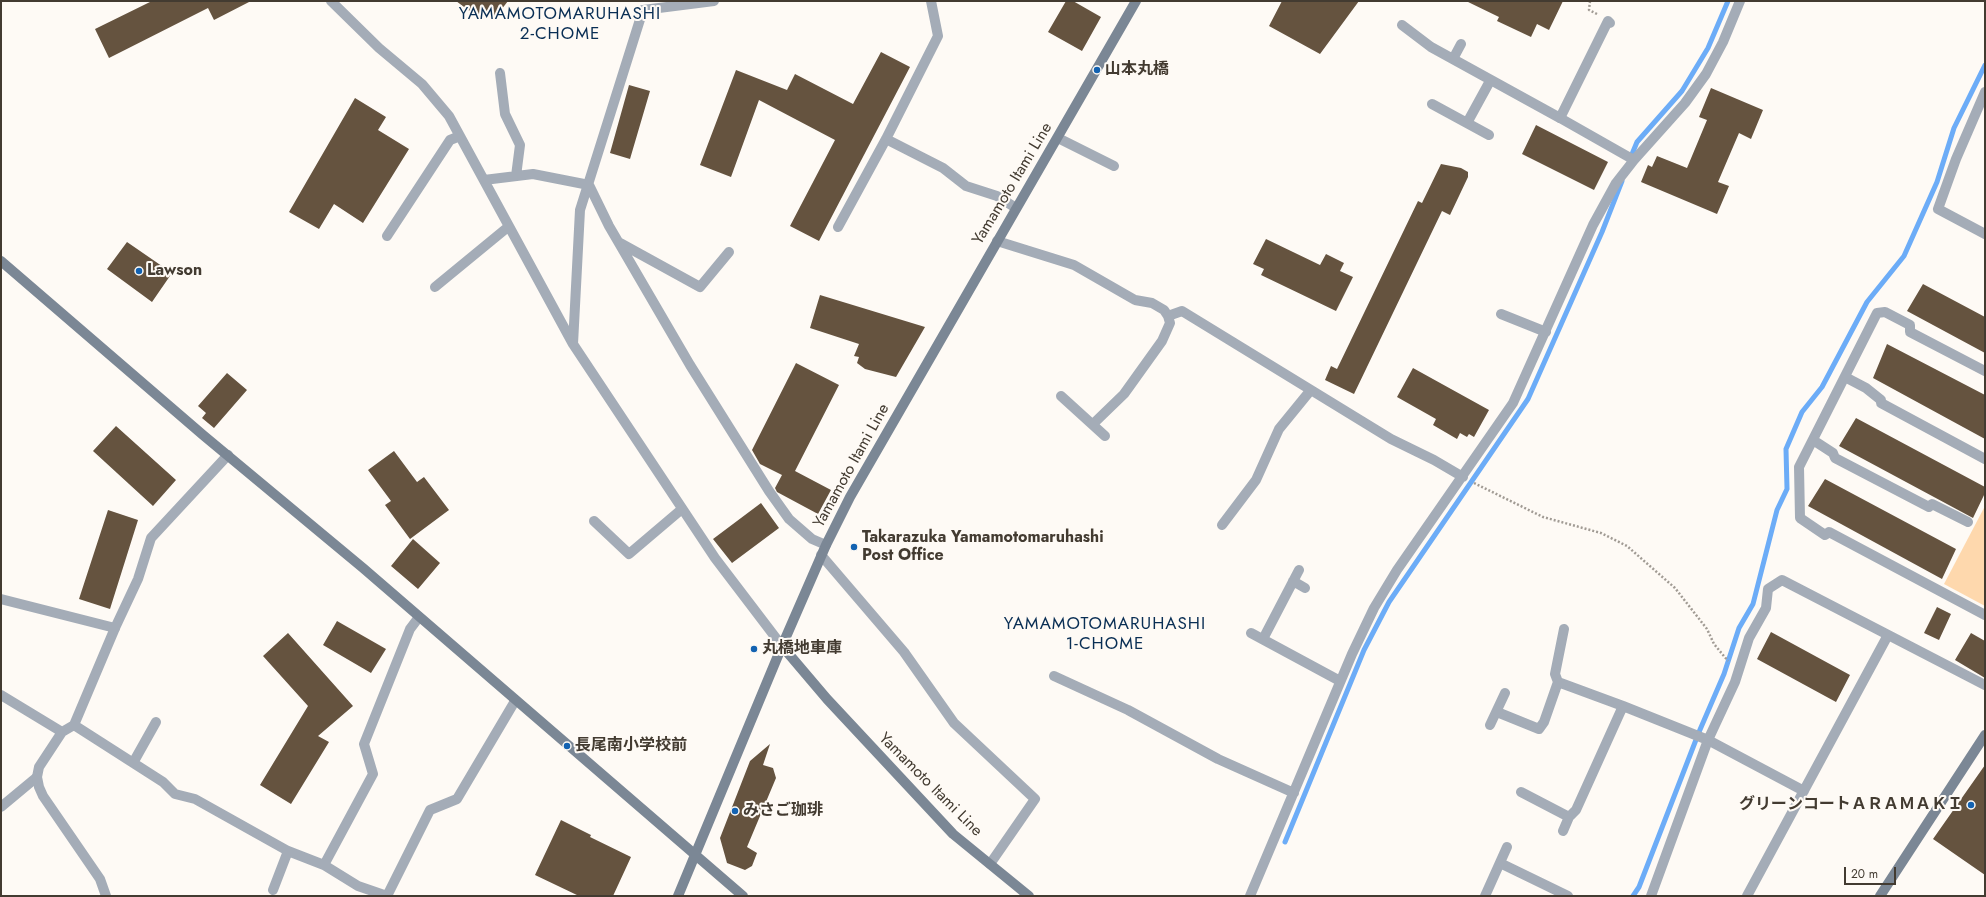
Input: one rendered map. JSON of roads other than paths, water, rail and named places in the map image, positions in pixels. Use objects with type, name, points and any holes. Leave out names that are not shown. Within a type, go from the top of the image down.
[{"type":"street","points":[[331,1],[379,48],[422,84],[449,116],[508,227],[573,344],[724,571],[782,646],[678,896]]},
{"type":"street","points":[[573,344],[580,210],[644,6],[714,1]]},
{"type":"street","points":[[838,227],[886,139],[938,36],[931,1]]},
{"type":"street","name":"Yamamoto Itami Line","points":[[1029,896],[948,828],[832,705],[782,646],[824,550],[854,490],[1136,1]]},
{"type":"street","points":[[1250,896],[1340,681],[1367,621],[1386,588],[1512,403],[1546,332],[1604,203],[1616,183],[1634,160],[1685,103],[1706,74],[1723,42],[1740,1]]},
{"type":"street","points":[[1560,118],[1608,21],[1610,23]]},
{"type":"street","points":[[1402,25],[1431,47],[1634,160]]},
{"type":"street","points":[[1453,59],[1461,44]]},
{"type":"street","points":[[500,73],[505,114],[520,145],[516,176]]},
{"type":"street","points":[[1467,123],[1490,81]]},
{"type":"street","points":[[1985,92],[1982,107],[1938,209],[1985,234]]},
{"type":"street","points":[[1432,104],[1489,136]]},
{"type":"street","points":[[387,236],[450,140],[460,136]]},
{"type":"street","points":[[1058,138],[1114,166]]},
{"type":"street","points":[[886,139],[943,168],[966,186],[997,196],[1016,208]]},
{"type":"street","points":[[484,180],[533,174],[589,185]]},
{"type":"street","points":[[589,185],[619,243],[690,365],[769,491],[789,519],[824,550],[904,652],[954,723],[1035,799],[990,864]]},
{"type":"street","points":[[435,287],[508,227]]},
{"type":"street","points":[[997,241],[1074,265],[1135,300],[1152,303],[1164,310],[1168,316],[1170,323],[1162,341],[1124,394],[1093,424]]},
{"type":"street","points":[[619,243],[700,287],[729,252]]},
{"type":"street","points":[[1,261],[363,568],[515,701],[743,896]]},
{"type":"street","points":[[1168,316],[1182,311],[1310,391],[1391,439],[1434,460],[1463,477]]},
{"type":"street","points":[[1985,371],[1910,332],[1910,326],[1885,312],[1877,314],[1799,467],[1800,518],[1825,535],[1829,532],[1985,614]]},
{"type":"street","points":[[1501,314],[1546,332]]},
{"type":"street","points":[[1845,377],[1866,388],[1881,400],[1881,403],[1985,459]]},
{"type":"street","points":[[1222,525],[1256,480],[1279,429],[1310,391]]},
{"type":"street","points":[[1061,396],[1105,436]]},
{"type":"street","points":[[1813,440],[1833,453],[1835,458],[1922,504],[1929,507],[1932,504],[1968,522]]},
{"type":"street","points":[[1,807],[37,777],[43,758],[62,732],[74,725],[115,628],[138,579],[151,538],[228,455]]},
{"type":"street","points":[[594,521],[629,554],[682,509]]},
{"type":"street","points":[[1263,639],[1299,570]]},
{"type":"street","points":[[1651,896],[1708,740],[1735,682],[1749,638],[1766,608],[1768,589],[1782,580],[1985,685]]},
{"type":"street","points":[[1293,581],[1305,588]]},
{"type":"street","points":[[1,599],[115,628]]},
{"type":"street","points":[[324,865],[372,774],[364,744],[410,629],[419,618]]},
{"type":"street","points":[[1497,712],[1539,729],[1544,722],[1558,682],[1556,674],[1564,629]]},
{"type":"street","points":[[1251,633],[1340,681]]},
{"type":"street","points":[[1747,896],[1888,635]]},
{"type":"street","points":[[1054,676],[1128,710],[1218,759],[1294,793]]},
{"type":"street","points":[[1558,682],[1708,740],[1804,791]]},
{"type":"street","points":[[1490,725],[1505,693]]},
{"type":"street","points":[[1,695],[62,732]]},
{"type":"street","points":[[74,725],[162,782],[175,794],[195,798],[288,851],[324,865],[358,886],[387,896],[430,810],[457,800],[515,701]]},
{"type":"street","points":[[1563,830],[1569,817],[1576,810],[1623,706]]},
{"type":"street","points":[[133,763],[156,722]]},
{"type":"street","points":[[1880,896],[1985,735]]},
{"type":"street","points":[[37,777],[43,796],[100,879],[106,896]]},
{"type":"street","points":[[1521,792],[1569,817]]},
{"type":"street","points":[[1486,896],[1507,847]]},
{"type":"street","points":[[273,890],[288,851]]},
{"type":"street","points":[[1500,863],[1566,896]]},
{"type":"waterway","points":[[1630,159],[1637,142],[1682,91],[1708,48],[1728,1]]},
{"type":"waterway","points":[[1633,896],[1639,887],[1699,732],[1724,674],[1739,628],[1753,604],[1777,510],[1787,489],[1786,449],[1802,412],[1822,387],[1867,302],[1904,256],[1937,182],[1954,128],[1985,65]]},
{"type":"waterway","points":[[1285,842],[1364,650],[1389,602],[1528,399],[1602,232],[1622,181]]},
{"type":"place","name":"山本丸橋","points":[[1097,70]]},
{"type":"place","name":"Lawson","points":[[139,271]]},
{"type":"place","name":"Takarazuka Yamamotomaruhashi Post Office","points":[[854,547]]},
{"type":"place","name":"丸橋地車庫","points":[[754,649]]},
{"type":"place","name":"長尾南小学校前","points":[[567,746]]},
{"type":"place","name":"グリーンコートＡＲＡＭＡＫＩ","points":[[1971,805]]},
{"type":"place","name":"みさご珈琲","points":[[735,811]]},
{"type":"district","name":"YAMAMOTOMARUHASHI 2-CHOME","points":[[560,25]]},
{"type":"district","name":"YAMAMOTOMARUHASHI 1-CHOME","points":[[1105,635]]}]
